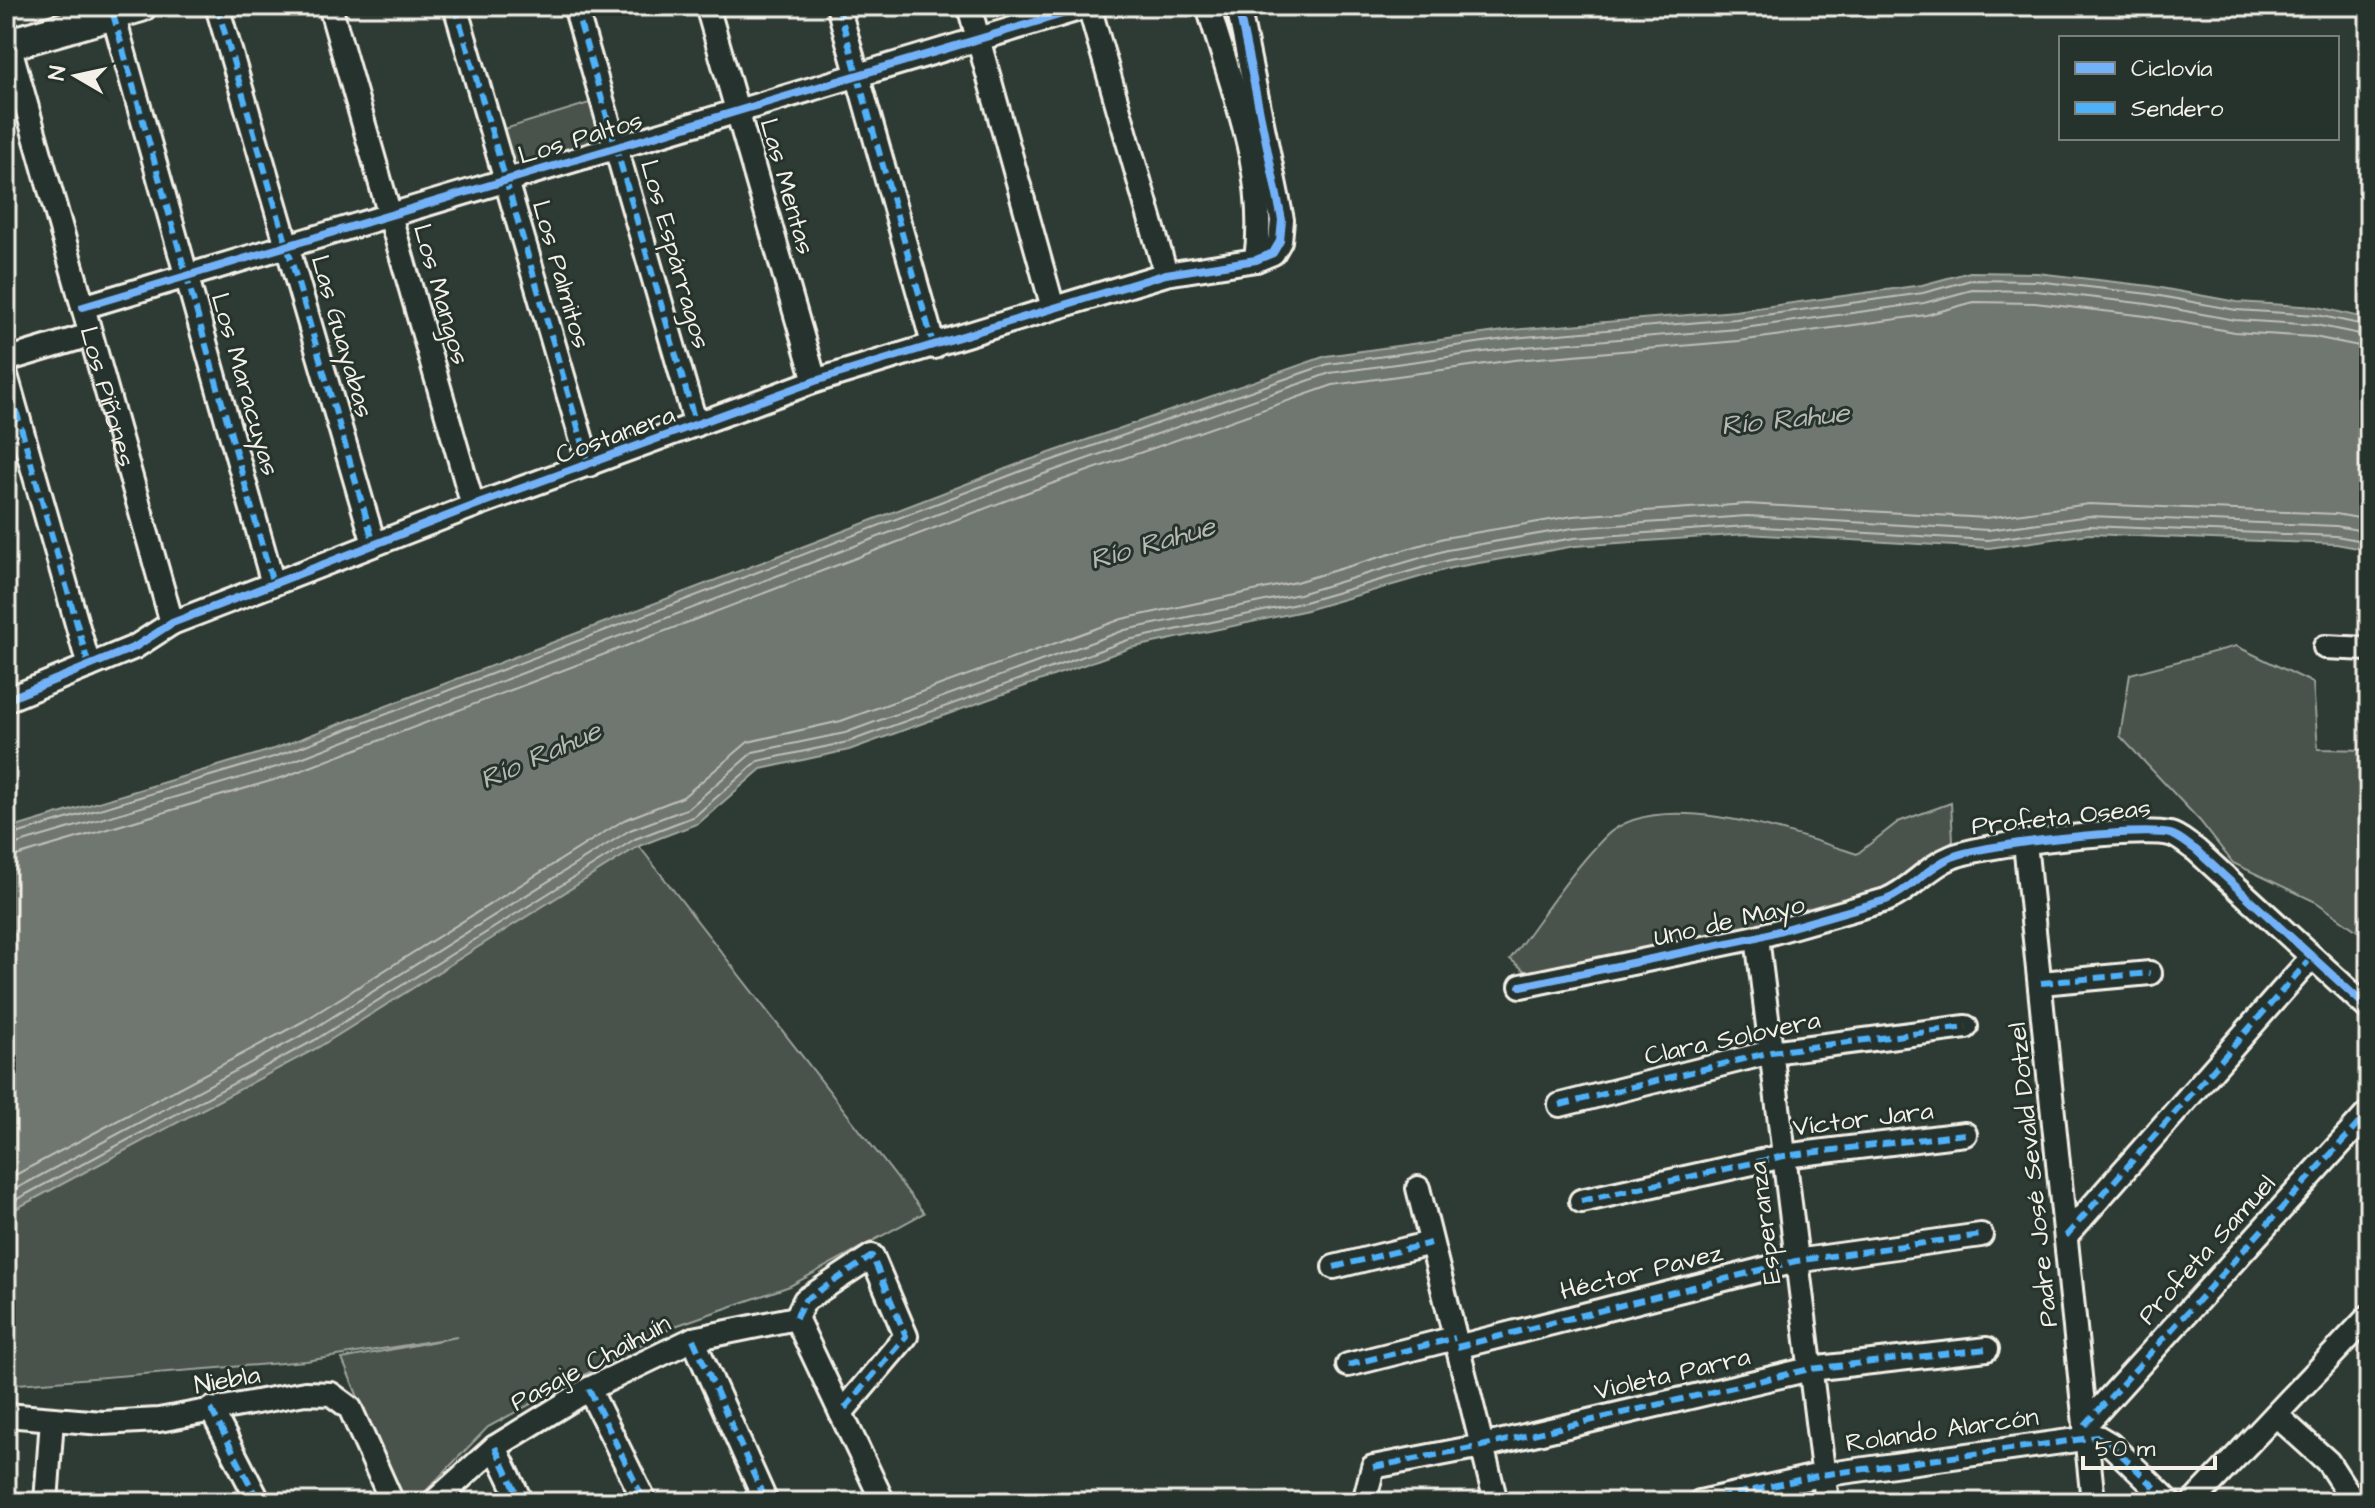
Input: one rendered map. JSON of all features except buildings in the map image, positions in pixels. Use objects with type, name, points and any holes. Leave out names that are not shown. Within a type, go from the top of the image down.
[{"type":"street","name":"Las Guayabas","points":[[217,6],[374,544]]},
{"type":"street","name":"Los Mangos","points":[[330,6],[473,506]]},
{"type":"street","name":"Los Palmitos","points":[[455,6],[589,465]]},
{"type":"street","name":"Los Espárragos","points":[[575,6],[696,425]]},
{"type":"street","name":"Las Mentas","points":[[707,6],[815,381]]},
{"type":"street","points":[[838,6],[934,347]]},
{"type":"street","points":[[969,6],[1053,308]]},
{"type":"street","name":"Los Paltos","points":[[83,307],[1089,6]]},
{"type":"street","points":[[1089,6],[1166,274]]},
{"type":"street","points":[[1208,6],[1257,175],[1261,222],[1256,260],[1273,253],[1280,241],[1282,220],[1238,6]]},
{"type":"street","points":[[7,40],[127,10]]},
{"type":"street","name":"Los Maracuyas","points":[[127,10],[187,276],[273,584]]},
{"type":"street","name":"Los Piñones","points":[[7,40],[172,623]]},
{"type":"street","name":"Costanera","points":[[6,700],[135,647],[172,623],[473,506],[815,381],[1166,274],[1256,260]]},
{"type":"street","points":[[6,360],[90,335]]},
{"type":"street","points":[[6,375],[89,666]]},
{"type":"street","points":[[2325,647],[2369,649]]},
{"type":"street","name":"Profeta Oseas","points":[[1934,866],[1953,856],[2025,843],[2140,832],[2174,834],[2369,1009]]},
{"type":"street","name":"Padre José Sevald Dotzel","points":[[2025,843],[2093,1502]]},
{"type":"street","name":"Uno de Mayo","points":[[1521,986],[1757,937],[1886,900],[1904,893],[1934,866]]},
{"type":"street","name":"Esperanza","points":[[1757,937],[1821,1475],[1827,1502]]},
{"type":"street","points":[[2066,1236],[2312,957]]},
{"type":"street","points":[[2041,983],[2150,973]]},
{"type":"street","name":"Clara Solovera","points":[[1560,1105],[1771,1052],[1966,1027]]},
{"type":"street","name":"Profeta Samuel","points":[[2086,1431],[2369,1112]]},
{"type":"street","name":"Víctor Jara","points":[[1581,1201],[1784,1156],[1965,1134]]},
{"type":"street","points":[[1418,1188],[1496,1502]]},
{"type":"street","name":"Héctor Pavez","points":[[1348,1365],[1796,1261],[1981,1235]]},
{"type":"street","points":[[1334,1267],[1431,1243]]},
{"type":"street","points":[[841,1413],[906,1336],[872,1256],[805,1300],[796,1318],[883,1502]]},
{"type":"street","points":[[2193,1502],[2369,1317]]},
{"type":"street","name":"Pasaje Chaihuín","points":[[434,1502],[495,1447],[589,1389],[693,1339],[796,1318]]},
{"type":"street","points":[[693,1339],[766,1502]]},
{"type":"street","name":"Violeta Parra","points":[[1364,1502],[1373,1467],[1482,1446],[1810,1369],[1987,1349]]},
{"type":"street","points":[[589,1389],[645,1502]]},
{"type":"street","name":"Niebla","points":[[6,1415],[116,1423],[159,1420],[305,1393],[331,1394],[350,1408],[392,1502]]},
{"type":"street","points":[[211,1409],[259,1502]]},
{"type":"street","points":[[2276,1415],[2328,1462],[2354,1502]]},
{"type":"street","points":[[46,1502],[52,1419]]},
{"type":"street","points":[[2086,1431],[2110,1444],[2170,1502]]},
{"type":"street","name":"Rolando Alarcón","points":[[1700,1502],[1821,1475],[2086,1431]]},
{"type":"street","points":[[495,1447],[521,1502]]},
{"type":"shaded area","points":[[599,100],[611,139],[510,170],[498,131]]},
{"type":"shaded area","points":[[2236,646],[2313,683],[2318,749],[2369,750],[2369,939],[2316,902],[2233,863],[2200,821],[2120,736],[2130,674]]},
{"type":"shaded area","points":[[1951,803],[1953,841],[1895,889],[1733,934],[1530,975],[1510,959],[1591,852],[1604,838],[1627,822],[1656,815],[1690,814],[1726,818],[1798,835],[1857,854],[1898,822]]},
{"type":"shaded area","points":[[639,846],[924,1213],[790,1286],[675,1326],[488,1427],[415,1502],[402,1502],[342,1359],[457,1337],[306,1361],[6,1385],[6,1212]]},
{"type":"water","name":"Río Rahue","points":[[1970,272],[2037,273],[2150,286],[2237,302],[2318,307],[2369,319],[2369,550],[2336,544],[2089,534],[1989,548],[1747,534],[1575,546],[1451,568],[1303,611],[1130,648],[849,750],[761,769],[699,823],[639,846],[319,1047],[6,1214],[6,830],[274,749],[1021,463],[1326,356],[1511,330],[1735,311],[1922,285]]},
{"type":"marked path","points":[[217,6],[374,544]]},
{"type":"marked path","points":[[455,6],[589,465]]},
{"type":"marked path","points":[[575,6],[696,425]]},
{"type":"marked path","points":[[838,6],[934,347]]},
{"type":"marked path","points":[[113,14],[273,584]]},
{"type":"marked path","points":[[6,375],[89,666]]},
{"type":"marked path","points":[[2066,1236],[2312,957]]},
{"type":"marked path","points":[[2041,983],[2150,973]]},
{"type":"marked path","points":[[1560,1105],[1771,1052],[1966,1027]]},
{"type":"marked path","points":[[2085,1425],[2369,1112]]},
{"type":"marked path","points":[[1581,1201],[1784,1156],[1965,1134]]},
{"type":"marked path","points":[[1457,1347],[1796,1261],[1981,1235]]},
{"type":"marked path","points":[[1334,1267],[1431,1243]]},
{"type":"marked path","points":[[796,1318],[805,1300],[872,1256],[906,1336],[841,1413]]},
{"type":"marked path","points":[[1348,1365],[1455,1338]]},
{"type":"marked path","points":[[693,1339],[766,1502]]},
{"type":"marked path","points":[[1373,1467],[1482,1446],[1810,1369],[1987,1349]]},
{"type":"marked path","points":[[589,1389],[645,1502]]},
{"type":"marked path","points":[[211,1409],[259,1502]]},
{"type":"marked path","points":[[1700,1502],[1821,1475],[2098,1437],[2110,1444],[2170,1502]]},
{"type":"marked path","points":[[495,1447],[521,1502]]},
{"type":"cycle path","points":[[83,307],[1089,6]]},
{"type":"cycle path","points":[[6,700],[135,647],[172,623],[473,506],[815,381],[1166,274],[1256,260],[1273,253],[1280,241],[1282,220],[1238,6]]},
{"type":"cycle path","points":[[1521,986],[1757,937],[1886,900],[1943,861],[1969,852],[2061,838],[2153,832],[2173,835],[2196,850],[2369,1009]]}]
